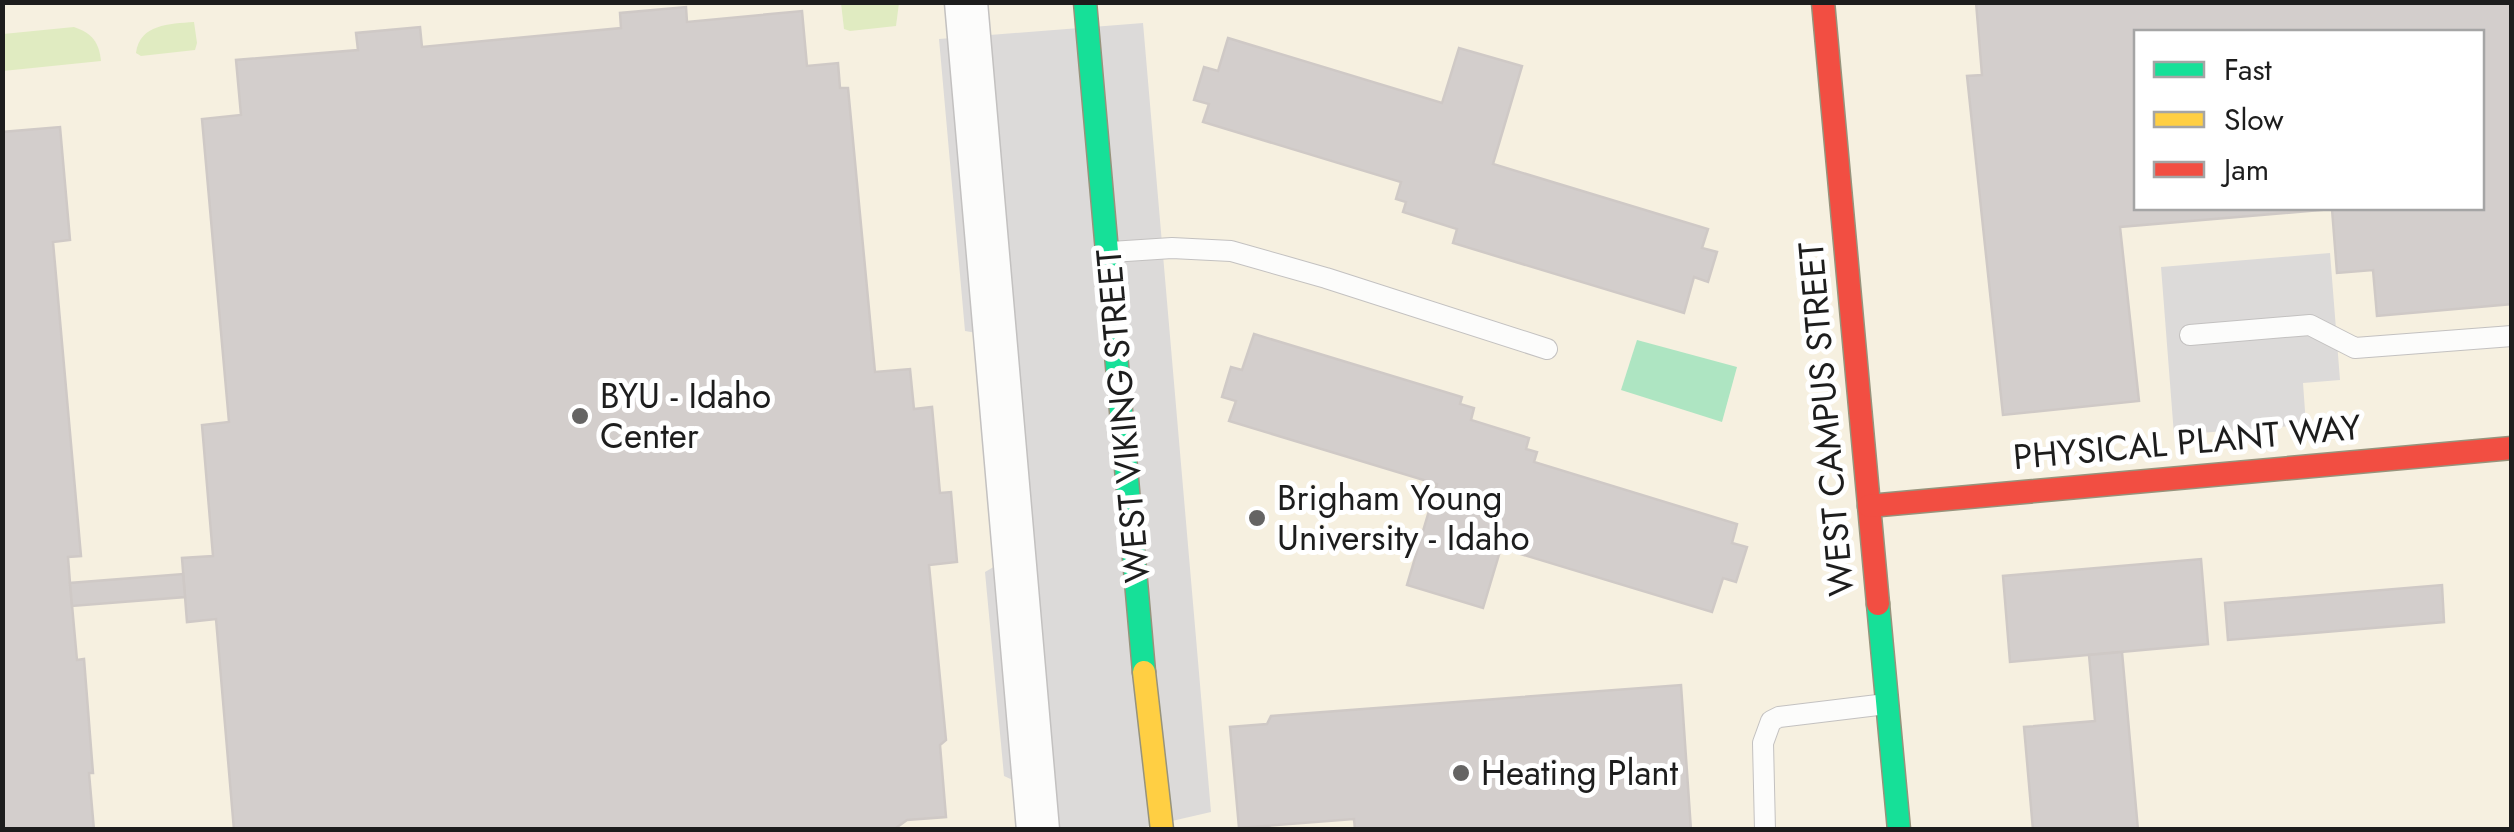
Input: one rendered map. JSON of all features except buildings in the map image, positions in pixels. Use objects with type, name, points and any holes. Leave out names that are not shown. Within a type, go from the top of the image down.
[{"type":"street","points":[[966,2],[1038,830]]},
{"type":"street","name":"WEST VIKING STREET","points":[[1086,2],[1153,770],[1162,830]]},
{"type":"street","name":"WEST CAMPUS STREET","points":[[1824,2],[1899,830]]},
{"type":"street","name":"PHYSICAL PLANT WAY","points":[[1869,506],[2512,448]]},
{"type":"lane","points":[[1108,252],[1172,248],[1231,251],[1547,350]]},
{"type":"lane","points":[[2190,335],[2310,325],[2356,348],[2512,336]]},
{"type":"lane","points":[[1764,830],[1763,742],[1771,721],[1888,704]]},
{"type":"shaded area","name":"Brigham Young University - Idaho","points":[[3,3],[2511,3],[2511,829],[3,829]]},
{"type":"shaded area","points":[[1143,23],[1211,812],[1137,829],[1028,830],[1017,782],[1004,776],[985,572],[997,565],[977,333],[965,331],[939,39]]},
{"type":"shaded area","points":[[2330,253],[2340,380],[2303,383],[2306,425],[2174,435],[2161,267]]},
{"type":"green space","points":[[841,3],[899,3],[896,26],[844,29]]},
{"type":"green space","points":[[194,22],[195,50],[141,56],[136,53],[143,36],[157,27]]},
{"type":"green space","points":[[74,27],[94,39],[101,61],[3,71],[3,34]]},
{"type":"green space","points":[[1637,340],[1737,367],[1722,422],[1621,390]]},
{"type":"traffic: fast","points":[[1085,2],[1144,672]]},
{"type":"traffic: fast","points":[[1878,604],[1899,830]]},
{"type":"traffic: slow","points":[[1144,672],[1162,830]]},
{"type":"traffic: jam","points":[[1823,2],[1878,604]]},
{"type":"traffic: jam","points":[[1869,506],[2512,448]]},
{"type":"place","name":"BYU - Idaho Center","points":[[580,416]]},
{"type":"place","name":"Brigham Young University - Idaho","points":[[1257,518]]},
{"type":"place","name":"Heating Plant","points":[[1461,773]]}]
